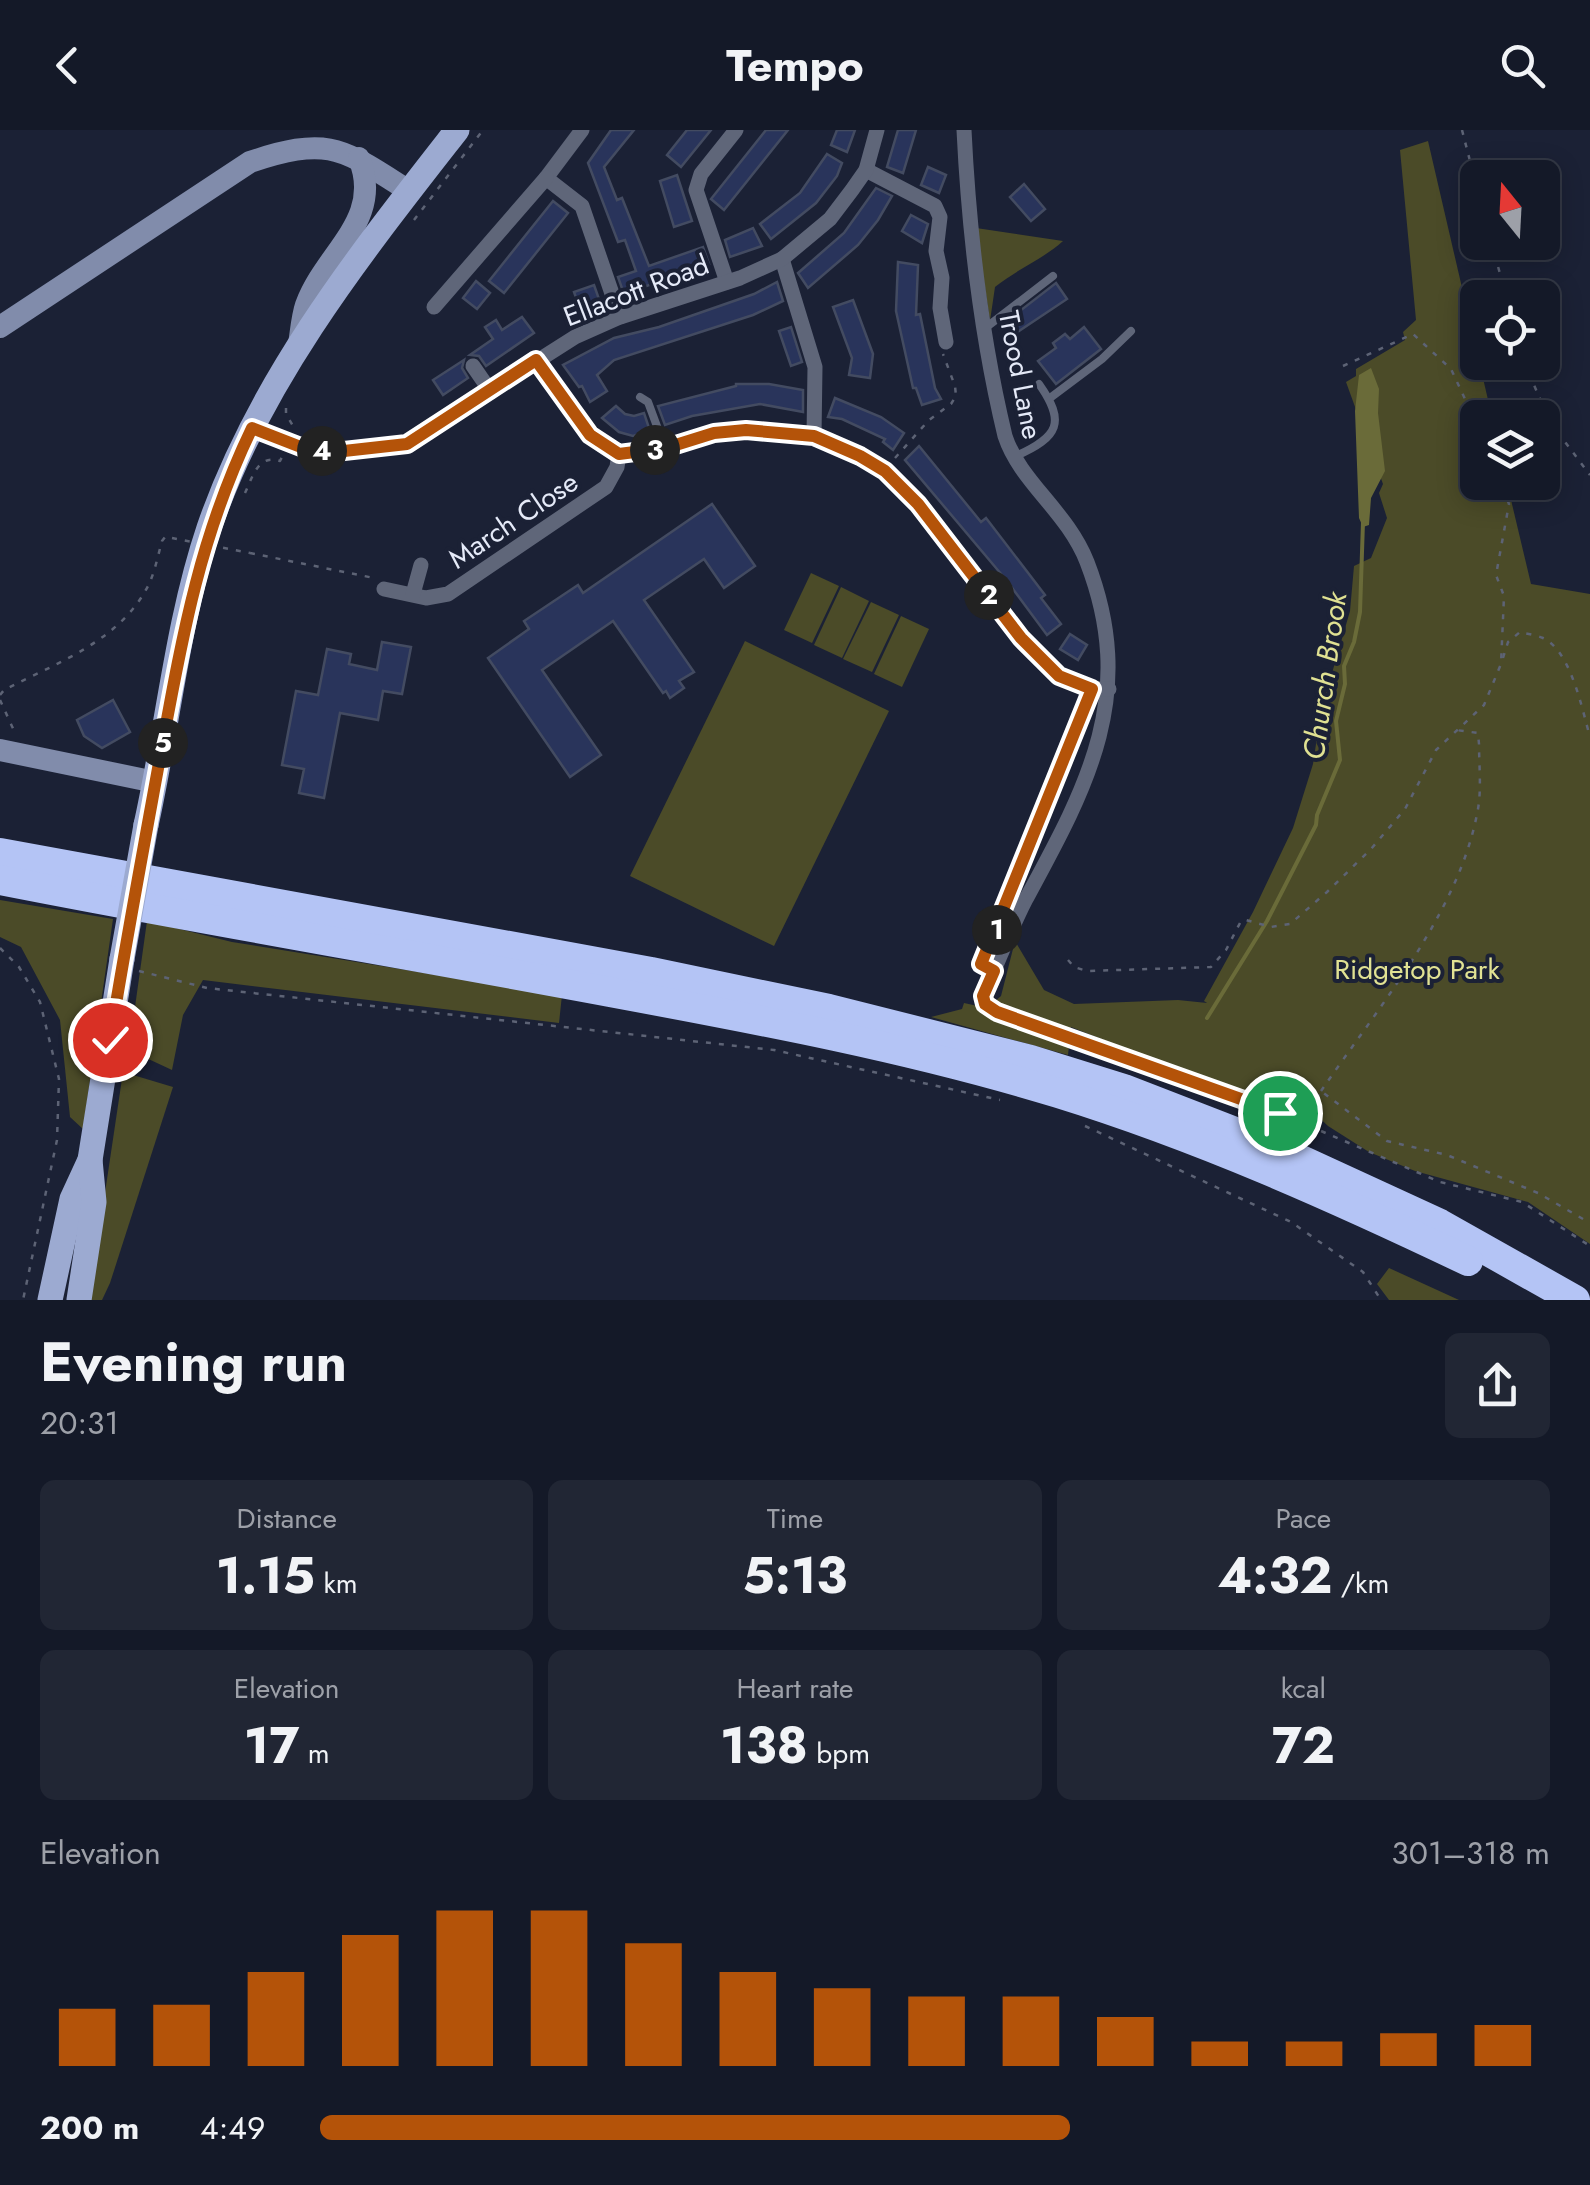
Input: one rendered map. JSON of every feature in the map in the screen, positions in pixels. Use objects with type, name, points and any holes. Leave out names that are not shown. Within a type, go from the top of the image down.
[{"type":"highway","points":[[0,853],[651,972],[829,1009],[1068,1071],[1358,1178],[1518,1252],[1590,1293]]},
{"type":"highway","points":[[0,880],[814,1030],[988,1073],[1161,1127],[1261,1165],[1374,1214],[1542,1300]]},
{"type":"highway","points":[[1266,1144],[1440,1224],[1575,1300]]},
{"type":"main road","points":[[79,1300],[94,1202],[90,1160],[122,963],[200,560],[226,484],[252,428],[298,347],[457,130]]},
{"type":"main road","points":[[50,1300],[72,1199],[90,1160]]},
{"type":"street","points":[[434,307],[546,178],[582,130]]},
{"type":"street","points":[[727,282],[696,190],[701,174],[736,130]]},
{"type":"street","name":"Ellacott Road","points":[[252,428],[311,451],[407,444],[575,337],[620,317],[782,260],[830,219],[866,170],[877,130]]},
{"type":"street","name":"Trood Lane","points":[[964,130],[964,182],[997,405],[1012,457],[1057,510],[1087,562],[1103,616],[1097,749],[1077,805],[1025,902],[983,996]]},
{"type":"street","points":[[0,327],[250,162],[305,148],[325,148],[359,158],[409,191]]},
{"type":"street","points":[[298,347],[306,305],[365,208],[368,186],[359,158]]},
{"type":"street","points":[[866,170],[935,206],[940,217],[936,237],[946,342]]},
{"type":"street","points":[[546,178],[582,206],[620,317]]},
{"type":"street","points":[[782,260],[815,367],[814,436]]},
{"type":"street","points":[[920,310],[940,308]]},
{"type":"street","points":[[536,360],[590,435],[619,454],[666,448],[714,433],[780,432],[814,436],[885,471],[918,504],[1021,638],[1059,676],[1101,689]]},
{"type":"street","points":[[473,366],[491,392]]},
{"type":"street","name":"March Close","points":[[384,589],[440,598],[448,594],[592,498],[613,477],[619,454]]},
{"type":"street","name":"March Close","points":[[414,594],[421,565]]},
{"type":"street","points":[[8,752],[156,782]]},
{"type":"lane","points":[[984,329],[1053,276]]},
{"type":"lane","points":[[1050,398],[1102,359],[1131,331]]},
{"type":"lane","points":[[1012,457],[1037,444],[1058,418],[1040,384]]},
{"type":"lane","points":[[640,397],[648,402],[666,448]]},
{"type":"path","points":[[1462,130],[1470,160]]},
{"type":"path","points":[[1343,366],[1413,334],[1451,369],[1466,400]]},
{"type":"path","points":[[885,471],[929,420],[956,396],[956,386],[940,346],[946,342]]},
{"type":"path","points":[[1532,380],[1550,422],[1590,476]]},
{"type":"path","points":[[1501,664],[1504,596],[1496,574],[1507,500]]},
{"type":"path","points":[[8,752],[18,738],[0,698],[4,690],[86,650],[114,628],[133,609],[149,583],[162,541],[172,538],[365,575],[376,578],[384,589]]},
{"type":"path","points":[[1068,960],[1074,967],[1088,971],[1211,967],[1226,950],[1241,921],[1271,927],[1290,924],[1371,849],[1405,809],[1436,750],[1484,706],[1508,642],[1520,632],[1546,639],[1561,656],[1574,682],[1590,736]]},
{"type":"path","points":[[1009,899],[1101,689]]},
{"type":"path","points":[[1302,1123],[1418,949],[1458,875],[1478,812],[1480,744],[1478,733],[1456,730]]},
{"type":"path","points":[[0,948],[19,967],[40,1002],[59,1079],[57,1140],[23,1300]]},
{"type":"path","points":[[122,963],[207,988],[774,1050],[1000,1100]]},
{"type":"path","points":[[983,996],[985,1004],[997,1012],[1302,1123],[1440,1182],[1522,1202],[1590,1246]]},
{"type":"path","points":[[1322,1090],[1387,1141],[1447,1155],[1538,1193],[1590,1223]]},
{"type":"path","points":[[1072,1120],[1291,1222],[1362,1272],[1381,1300]]},
{"type":"green space","name":"Ridgetop Park","points":[[1428,141],[1460,280],[1460,380],[1483,380],[1488,400],[1460,400],[1460,500],[1511,500],[1531,584],[1590,594],[1590,1244],[1528,1202],[1415,1171],[1369,1152],[1311,1110],[1308,1113],[1182,1071],[1071,1027],[1068,1055],[931,1017],[962,1009],[964,1003],[987,1008],[1001,996],[1015,941],[1044,990],[1074,1004],[1178,1000],[1207,1003],[1204,1001],[1293,828],[1313,764],[1321,711],[1350,611],[1354,566],[1371,558],[1387,518],[1379,493],[1383,484],[1346,382],[1356,376],[1356,369],[1405,340],[1403,332],[1416,320],[1400,150]]},
{"type":"green space","points":[[976,228],[1063,241],[995,287],[990,321]]},
{"type":"green space","points":[[811,573],[839,586],[812,643],[784,630]]},
{"type":"green space","points":[[841,587],[869,601],[842,658],[814,645]]},
{"type":"green space","points":[[871,602],[899,615],[872,672],[843,659]]},
{"type":"green space","points":[[901,616],[929,629],[902,687],[874,674]]},
{"type":"green space","points":[[745,641],[889,711],[774,946],[630,876]]},
{"type":"green space","points":[[0,900],[113,919],[83,1129],[70,1117],[60,1020],[21,947],[0,937]]},
{"type":"green space","points":[[147,921],[232,942],[562,995],[559,1023],[203,980],[183,1015],[172,1070],[129,1050]]},
{"type":"green space","points":[[123,1072],[173,1087],[110,1283],[102,1300],[89,1300]]},
{"type":"green space","points":[[1389,1268],[1459,1300],[1389,1300],[1377,1284]]},
{"type":"shaded area","points":[[1371,368],[1379,389],[1385,471],[1371,498],[1369,525],[1363,527],[1359,518],[1355,411],[1359,375]]},
{"type":"building","points":[[611,130],[634,130],[604,167],[617,200],[622,198],[649,266],[703,247],[709,264],[624,294],[618,277],[636,271],[625,240],[618,242],[588,163]]},
{"type":"building","points":[[687,130],[711,130],[681,167],[667,155]]},
{"type":"building","points":[[766,130],[788,130],[724,210],[711,199]]},
{"type":"building","points":[[837,130],[855,130],[847,152],[831,145]]},
{"type":"building","points":[[898,130],[916,130],[903,173],[887,167]]},
{"type":"building","points":[[827,154],[842,163],[837,176],[816,203],[771,239],[760,224],[800,193]]},
{"type":"building","points":[[928,167],[946,175],[939,193],[921,185]]},
{"type":"building","points":[[677,175],[692,221],[674,227],[660,181]]},
{"type":"building","points":[[1024,184],[1045,209],[1031,221],[1010,197]]},
{"type":"building","points":[[876,188],[892,196],[878,220],[858,245],[808,288],[798,273],[844,233]]},
{"type":"building","points":[[553,201],[568,213],[504,293],[489,281]]},
{"type":"building","points":[[911,215],[928,224],[922,243],[902,231]]},
{"type":"building","points":[[753,228],[762,246],[730,257],[725,240]]},
{"type":"building","points":[[898,262],[918,265],[916,315],[920,314],[935,388],[941,399],[922,405],[913,388],[896,311]]},
{"type":"building","points":[[476,281],[490,293],[477,309],[463,298]]},
{"type":"building","points":[[777,282],[783,301],[753,315],[614,360],[597,375],[607,391],[590,402],[563,365],[614,338],[659,327],[754,294]]},
{"type":"building","points":[[1056,283],[1067,299],[1016,333],[1007,321]]},
{"type":"building","points":[[594,285],[600,302],[580,309],[574,292]]},
{"type":"building","points":[[853,300],[873,354],[870,378],[849,375],[852,358],[833,307]]},
{"type":"building","points":[[522,317],[534,333],[486,366],[479,356],[470,355],[493,339],[485,327],[496,320],[502,330]]},
{"type":"building","points":[[791,327],[802,362],[791,366],[779,331]]},
{"type":"building","points":[[1084,327],[1101,349],[1056,384],[1038,361],[1056,348],[1053,343],[1065,334],[1070,339]]},
{"type":"building","points":[[464,360],[462,368],[468,378],[443,395],[433,380]]},
{"type":"building","points":[[736,384],[803,390],[803,412],[760,404],[665,425],[658,406]]},
{"type":"building","points":[[835,398],[881,417],[904,433],[893,450],[883,442],[885,439],[842,419],[828,417]]},
{"type":"building","points":[[616,406],[625,414],[644,413],[650,431],[633,436],[619,432],[602,418]]},
{"type":"building","points":[[919,446],[981,522],[986,518],[1045,595],[1041,598],[1061,624],[1047,635],[905,460]]},
{"type":"building","points":[[712,504],[755,566],[724,588],[704,559],[644,600],[694,672],[679,681],[684,688],[670,698],[666,691],[663,693],[613,621],[542,670],[601,755],[570,777],[488,658],[529,629],[524,621],[578,585],[583,593]]},
{"type":"building","points":[[1070,634],[1087,645],[1078,660],[1060,649]]},
{"type":"building","points":[[382,642],[411,647],[402,694],[383,691],[378,720],[340,713],[324,798],[299,793],[304,769],[282,765],[296,691],[318,695],[327,649],[351,654],[349,664],[377,670]]},
{"type":"building","points":[[113,700],[130,732],[102,748],[84,736],[77,720]]},
{"type":"waterway","name":"Church Brook","points":[[1207,1018],[1267,921],[1316,825],[1340,760],[1336,721],[1345,684],[1344,666],[1360,612],[1363,522]]},
{"type":"route","points":[[110,1040],[146,824],[196,576],[209,528],[252,428],[311,451],[407,444],[536,360],[590,435],[619,454],[746,430],[814,436],[885,471],[918,504],[1021,638],[1059,676],[1092,689],[981,964],[994,971],[983,996],[985,1004],[997,1012],[1280,1113]]}]
